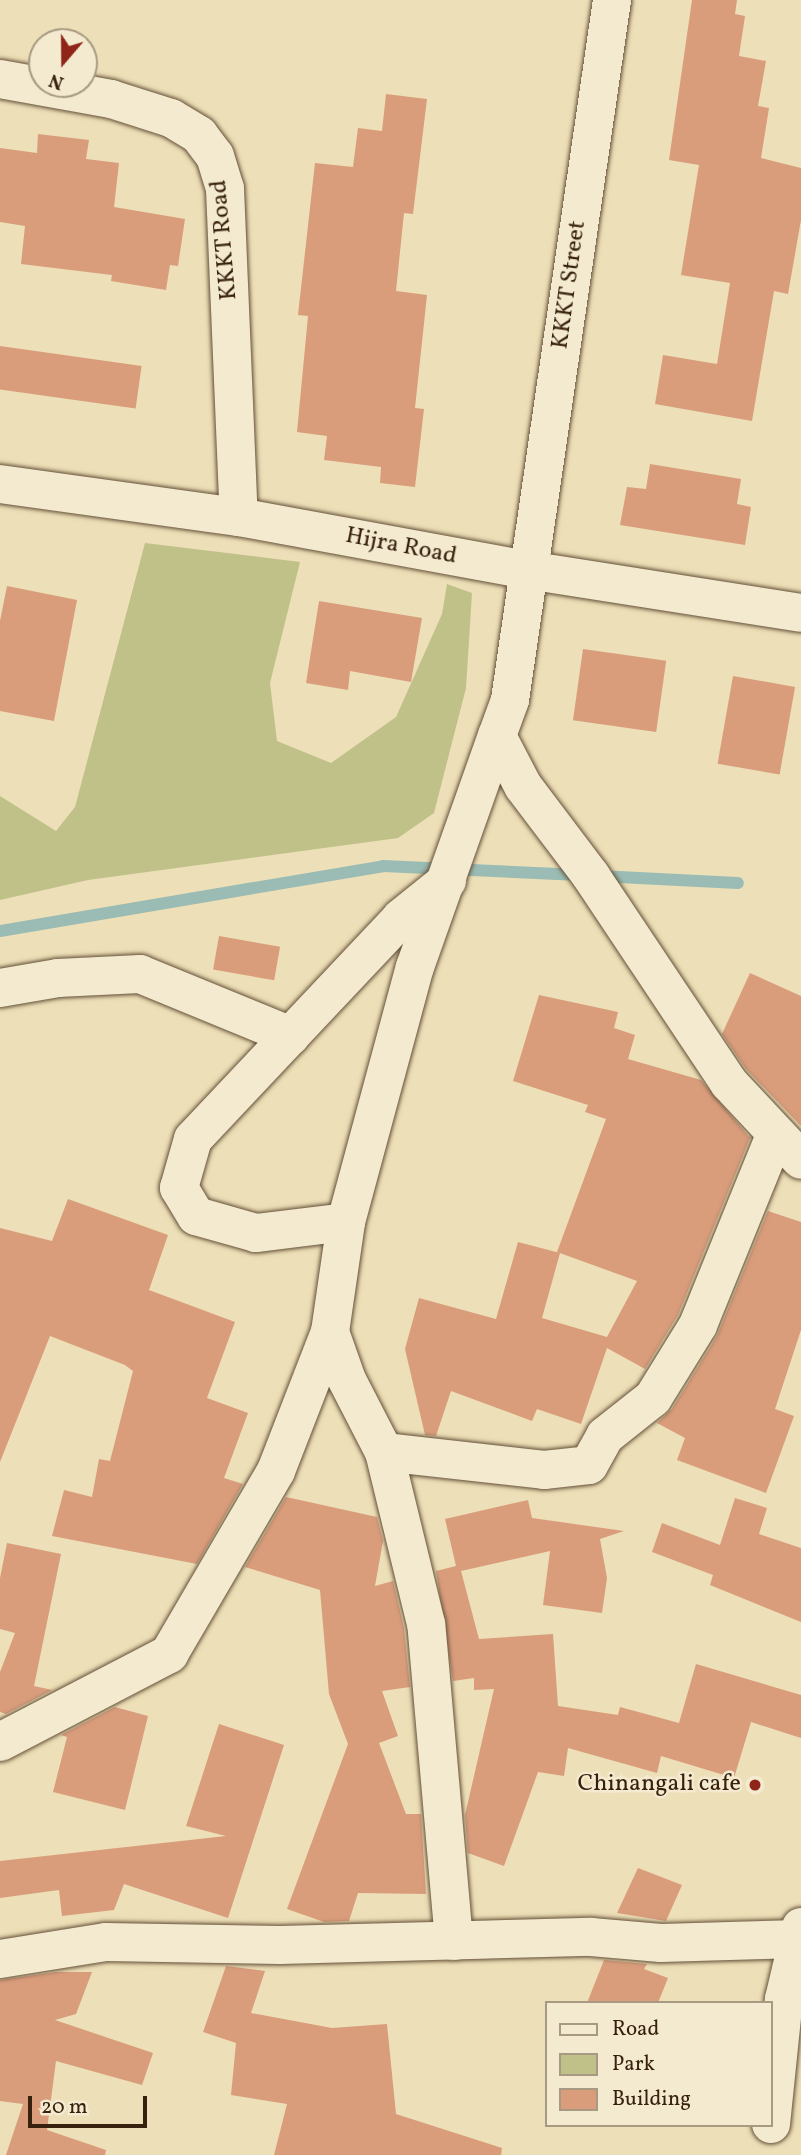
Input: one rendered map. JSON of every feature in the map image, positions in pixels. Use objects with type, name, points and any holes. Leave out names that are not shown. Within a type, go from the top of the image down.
[{"type":"street","name":"KKKT Street","points":[[330,1332],[346,1222],[415,967],[449,880],[510,700],[612,0]]},
{"type":"street","name":"KKKT Road","points":[[0,79],[111,99],[171,118],[199,135],[215,156],[225,189],[239,517]]},
{"type":"street","name":"Hijra Road","points":[[0,484],[239,517],[527,570],[800,602]]},
{"type":"street","points":[[384,1452],[544,1470],[589,1465],[605,1436],[653,1398],[698,1325],[788,1147],[729,1083],[591,876],[523,786],[497,736]]},
{"type":"street","points":[[346,1222],[256,1233],[196,1216],[178,1188],[193,1139],[401,918],[449,880]]},
{"type":"street","points":[[0,988],[58,978],[140,974],[291,1035]]},
{"type":"street","points":[[330,1332],[347,1380],[384,1452],[426,1623],[454,1941]]},
{"type":"street","points":[[0,1742],[169,1654],[276,1471],[330,1332]]},
{"type":"street","points":[[0,1959],[106,1942],[454,1941],[799,1945],[773,2111]]},
{"type":"street","points":[[768,2155],[771,2127]]},
{"type":"green space","points":[[145,543],[300,562],[270,683],[277,741],[331,763],[396,717],[442,614],[447,584],[472,593],[466,688],[434,813],[398,838],[88,880],[0,900],[0,796],[56,831],[75,807]]},
{"type":"building","points":[[692,0],[737,0],[735,14],[745,16],[739,56],[766,61],[758,106],[769,108],[761,158],[801,168],[801,220],[788,294],[774,291],[752,421],[655,404],[663,355],[717,364],[730,283],[681,275],[699,165],[669,160]]},
{"type":"building","points":[[386,94],[427,99],[413,214],[404,213],[396,291],[427,295],[415,408],[424,409],[415,487],[380,483],[381,467],[324,460],[327,436],[297,432],[308,316],[298,315],[315,163],[353,167],[358,128],[382,131]]},
{"type":"building","points":[[38,134],[89,140],[86,159],[119,163],[114,207],[185,219],[178,266],[170,265],[166,290],[111,281],[112,275],[21,264],[25,226],[0,222],[0,148],[37,153]]},
{"type":"building","points":[[0,346],[142,366],[136,408],[0,389]]},
{"type":"building","points":[[650,464],[741,479],[737,504],[751,507],[745,545],[620,525],[627,487],[646,489]]},
{"type":"building","points":[[7,586],[77,600],[54,721],[0,711],[0,621]]},
{"type":"building","points":[[319,601],[422,618],[411,682],[350,671],[348,690],[306,683]]},
{"type":"building","points":[[583,649],[666,661],[656,732],[573,720]]},
{"type":"building","points":[[733,676],[795,687],[780,775],[718,764]]},
{"type":"building","points":[[219,936],[280,947],[274,980],[213,969]]},
{"type":"building","points":[[750,973],[801,996],[801,1126],[746,1069],[722,1034]]},
{"type":"building","points":[[539,995],[618,1012],[614,1028],[635,1035],[628,1059],[701,1080],[750,1138],[678,1315],[645,1369],[607,1348],[581,1424],[537,1409],[532,1421],[451,1391],[436,1436],[425,1435],[405,1349],[419,1298],[496,1319],[518,1242],[559,1253],[557,1252],[606,1119],[585,1112],[588,1105],[513,1081]],"holes":[[[560,1253],[637,1281],[607,1337],[542,1318]]]},
{"type":"building","points":[[68,1199],[168,1235],[149,1290],[235,1322],[207,1398],[248,1413],[224,1478],[243,1484],[197,1564],[52,1536],[64,1490],[92,1497],[99,1459],[110,1461],[133,1371],[125,1365],[50,1336],[0,1462],[0,1228],[52,1241]]},
{"type":"building","points":[[768,1211],[801,1222],[801,1330],[775,1409],[794,1416],[766,1493],[677,1460],[685,1438],[657,1423],[672,1409],[717,1336]]},
{"type":"building","points":[[286,1497],[377,1517],[383,1541],[375,1586],[393,1581],[404,1628],[410,1687],[382,1691],[398,1736],[379,1743],[406,1814],[421,1814],[426,1894],[358,1893],[349,1921],[324,1922],[287,1909],[348,1744],[329,1694],[320,1590],[245,1567]]},
{"type":"building","points":[[735,1498],[767,1508],[759,1534],[801,1548],[801,1622],[710,1585],[713,1575],[652,1552],[662,1523],[720,1545]]},
{"type":"building","points":[[528,1500],[532,1518],[624,1531],[600,1539],[607,1578],[602,1613],[543,1605],[550,1551],[461,1571],[479,1639],[553,1634],[558,1706],[618,1715],[620,1707],[679,1723],[696,1664],[801,1695],[801,1738],[751,1722],[734,1778],[661,1756],[657,1773],[568,1748],[564,1776],[538,1772],[504,1866],[468,1853],[465,1815],[494,1689],[474,1690],[474,1678],[453,1681],[436,1571],[456,1566],[445,1519]]},
{"type":"building","points":[[7,1543],[61,1554],[34,1686],[52,1690],[6,1714],[0,1712],[0,1672],[15,1633],[0,1629],[0,1578]]},
{"type":"building","points":[[115,1707],[148,1716],[125,1810],[53,1792],[67,1737],[61,1735]]},
{"type":"building","points":[[219,1724],[284,1745],[228,1918],[124,1884],[114,1910],[62,1916],[59,1890],[0,1898],[0,1861],[226,1836],[186,1826]]},
{"type":"building","points":[[638,1868],[682,1885],[666,1921],[617,1913]]},
{"type":"building","points":[[604,1960],[647,1964],[644,1969],[668,1978],[659,2001],[588,2001]]},
{"type":"building","points":[[226,1966],[265,1971],[251,2013],[332,2028],[387,2024],[396,2114],[502,2148],[501,2155],[274,2155],[287,2104],[231,2095],[236,2043],[203,2032]]},
{"type":"building","points":[[56,1972],[92,1972],[76,2014],[55,2020],[153,2053],[142,2085],[56,2061],[47,2130],[106,2150],[105,2155],[6,2155],[23,2104],[0,2101],[0,1980]]},
{"type":"waterway","points":[[0,931],[383,866],[580,875]]},
{"type":"waterway","points":[[599,876],[738,883]]},
{"type":"place","name":"Chinangali cafe","points":[[755,1785]]}]
